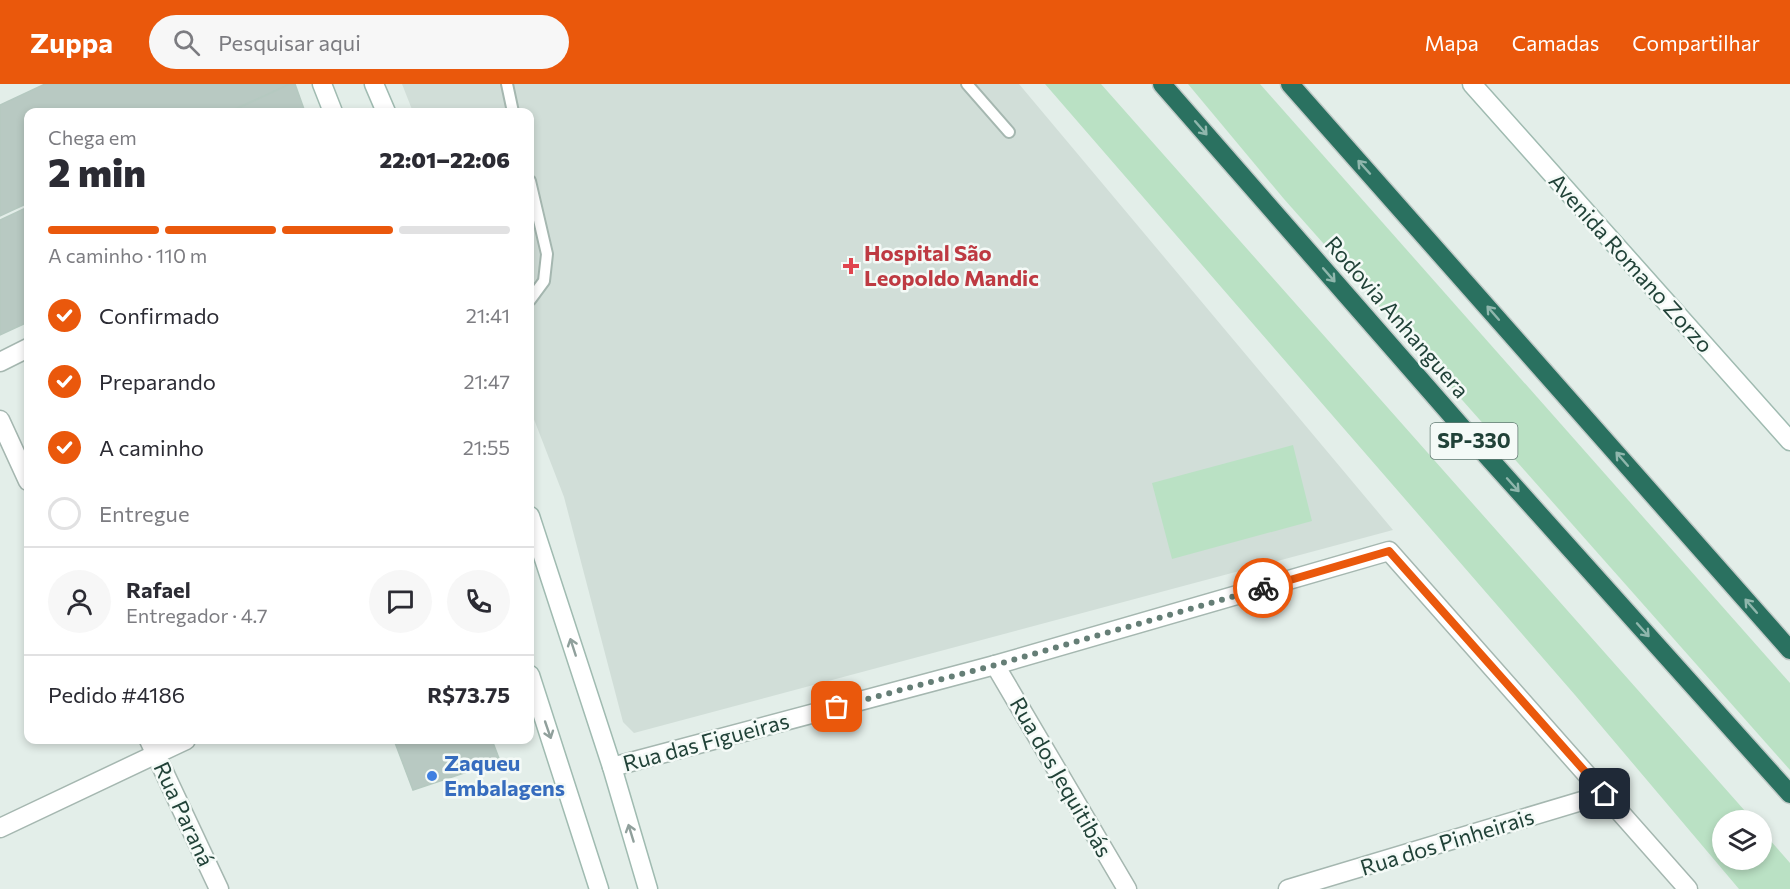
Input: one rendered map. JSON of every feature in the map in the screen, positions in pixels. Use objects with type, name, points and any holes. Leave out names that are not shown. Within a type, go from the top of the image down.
[{"type":"highway","name":"Rodovia Anhanguera","points":[[1162,84],[1487,456],[1790,794]]},
{"type":"highway","points":[[1290,84],[1790,650]]},
{"type":"street","points":[[322,84],[331,108]]},
{"type":"street","points":[[374,84],[384,108]]},
{"type":"street","name":"Avenida Romano Zorzo","points":[[1472,84],[1790,441]]},
{"type":"street","points":[[0,362],[24,350]]},
{"type":"street","points":[[0,420],[24,472]]},
{"type":"street","points":[[534,528],[612,767],[648,889]]},
{"type":"street","name":"Rua das Figueiras","points":[[612,767],[995,665],[1389,551],[1605,794]]},
{"type":"street","name":"Rua dos Jequitibás","points":[[995,665],[1127,889]]},
{"type":"street","points":[[534,687],[599,889]]},
{"type":"street","points":[[0,828],[152,747]]},
{"type":"street","name":"Rua Paraná","points":[[152,747],[219,889]]},
{"type":"street","points":[[1605,794],[1688,889]]},
{"type":"street","name":"Rua dos Pinheirais","points":[[1288,889],[1605,794]]},
{"type":"lane","points":[[507,84],[512,108]]},
{"type":"lane","points":[[967,84],[1009,132]]},
{"type":"lane","points":[[534,198],[547,254],[544,281],[534,295]]},
{"type":"shaded area","name":"Hospital São Leopoldo Mandic","points":[[402,84],[1019,84],[1393,530],[634,733],[623,722],[564,497],[534,419],[534,108],[411,108]]},
{"type":"green space","points":[[1045,84],[1101,84],[1744,810],[1712,810],[1712,857],[1575,695]]},
{"type":"green space","points":[[1188,84],[1260,84],[1790,683],[1790,770],[1284,199]]},
{"type":"green space","points":[[1293,445],[1312,521],[1172,559],[1152,483]]},
{"type":"green space","points":[[1772,843],[1790,863],[1790,889],[1739,889],[1723,870],[1772,870]]},
{"type":"building","points":[[45,84],[290,84],[237,108],[24,108],[24,205],[0,216],[0,105]]},
{"type":"building","points":[[290,84],[295,84],[304,108],[239,108]]},
{"type":"building","points":[[24,209],[24,324],[0,335],[0,220]]},
{"type":"building","name":"Zaqueu Embalagens","points":[[396,744],[494,744],[500,761],[413,790]]},
{"type":"way so far","points":[[837,707],[995,665],[1263,588]]},
{"type":"place","name":"Hospital São Leopoldo Mandic","points":[[851,266]]},
{"type":"place","name":"Zaqueu Embalagens","points":[[432,776]]},
{"type":"route","points":[[1263,588],[1389,551],[1605,794]]}]
